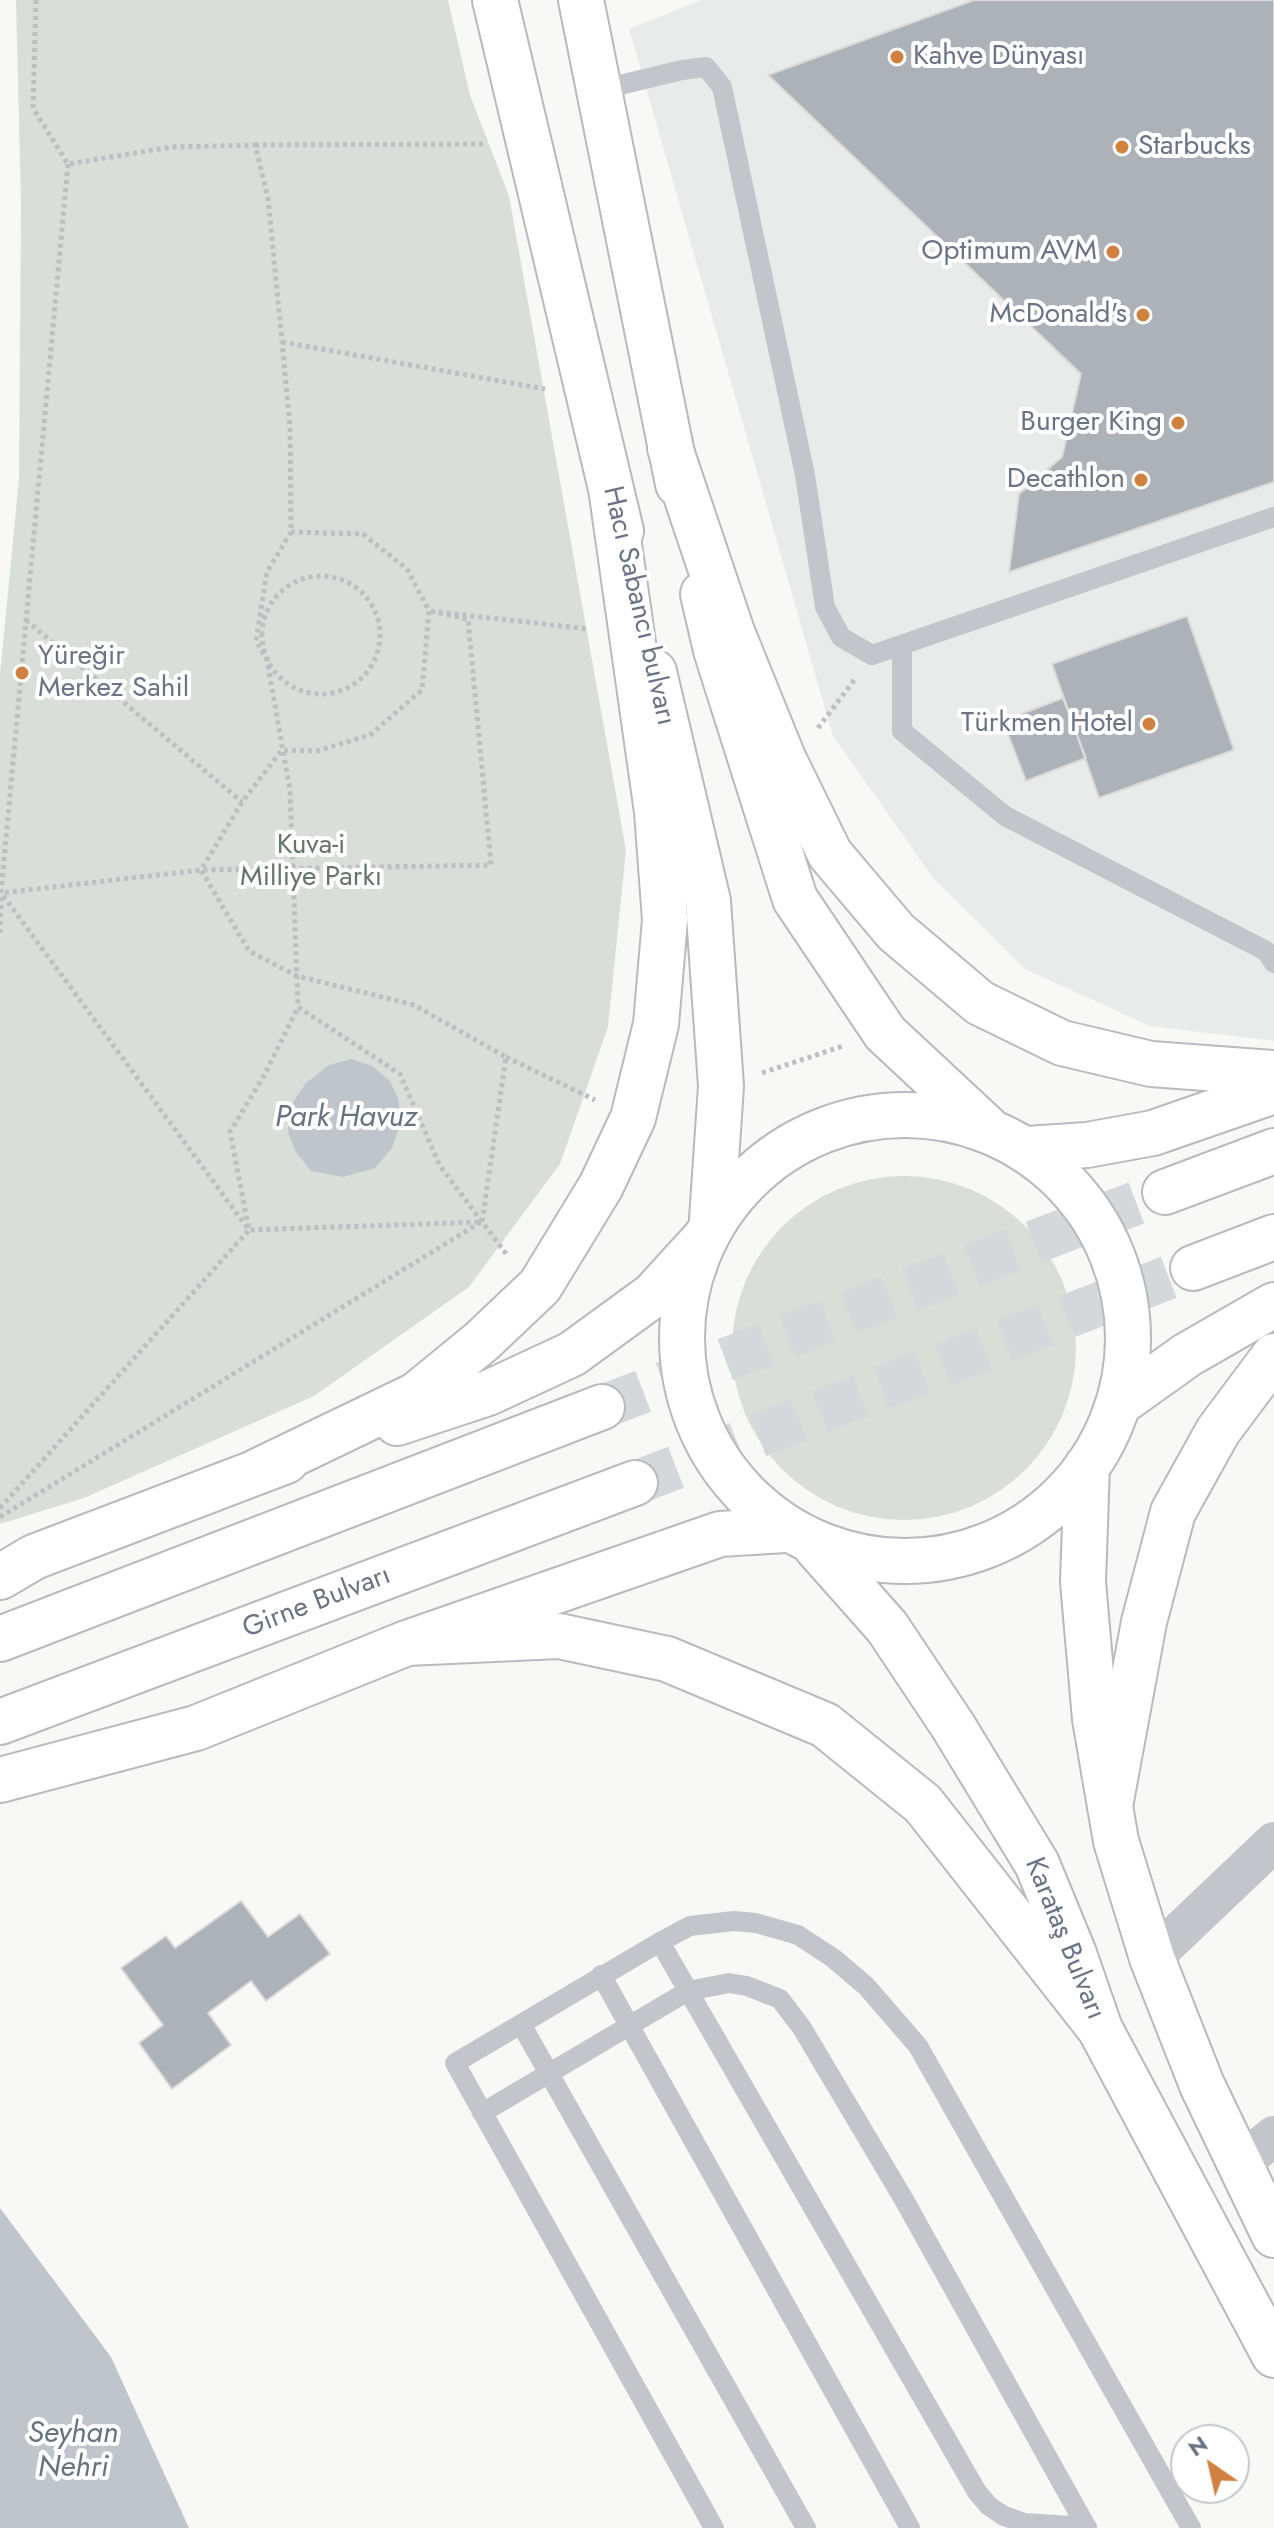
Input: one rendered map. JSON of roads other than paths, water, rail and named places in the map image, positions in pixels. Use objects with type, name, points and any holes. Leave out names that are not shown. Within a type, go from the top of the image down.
[{"type":"main road","name":"Hacı Sabancı bulvarı","points":[[495,0],[708,901],[721,1086],[709,1229]]},
{"type":"main road","points":[[0,1807],[54,1793],[196,1728],[407,1643],[720,1534],[800,1538],[864,1561],[938,1562],[1026,1529],[1087,1466],[1124,1400],[1131,1346],[1117,1258],[1076,1191],[1027,1149],[988,1129],[885,1033],[795,899],[716,650],[670,448],[581,0]]},
{"type":"main road","points":[[670,448],[732,632],[783,758],[830,854],[896,932],[980,1003],[1062,1043],[1151,1064],[1274,1073]]},
{"type":"main road","points":[[258,1471],[416,1395],[482,1341],[540,1286],[601,1186],[633,1118],[656,1024],[665,920],[657,812],[612,495]]},
{"type":"main road","points":[[1027,1149],[1087,1145],[1153,1133],[1274,1091]]},
{"type":"main road","points":[[11,1568],[258,1471],[488,1393],[572,1354],[653,1295],[709,1229],[738,1185],[770,1159],[841,1123],[905,1113],[988,1129]]},
{"type":"main road","points":[[1165,1192],[1274,1151]]},
{"type":"main road","name":"Karataş Bulvarı","points":[[709,1229],[681,1321],[692,1411],[731,1482],[800,1538],[887,1627],[953,1726],[1037,1864],[1074,1954],[1100,2029],[1274,2355]]},
{"type":"main road","points":[[1193,1268],[1274,1237]]},
{"type":"main road","points":[[1124,1400],[1187,1355],[1274,1305]]},
{"type":"main road","points":[[1110,1806],[1144,1622],[1173,1512],[1218,1431],[1274,1356]]},
{"type":"main road","points":[[0,1639],[602,1407]]},
{"type":"main road","points":[[1087,1466],[1083,1582],[1095,1719],[1116,1841],[1152,1958],[1202,2085],[1274,2235]]},
{"type":"main road","name":"Girne Bulvarı","points":[[0,1722],[635,1483]]},
{"type":"main road","points":[[407,1643],[559,1636],[667,1659],[825,1725],[923,1804],[1100,2029]]},
{"type":"main road","points":[[0,1780],[196,1728]]},
{"type":"street","points":[[1152,1958],[1274,1842]]},
{"type":"street","points":[[1240,2164],[1274,2136]]},
{"type":"lane","points":[[599,90],[706,67],[722,87],[805,475],[825,607],[841,637],[872,655],[1274,517]]},
{"type":"lane","points":[[902,645],[902,731],[1005,816],[1266,951],[1274,963]]},
{"type":"lane","points":[[714,2528],[455,2063],[601,1975],[690,1926],[734,1921],[777,1927],[798,1935],[833,1958],[866,1986],[918,2046],[1191,2528]]},
{"type":"lane","points":[[660,1942],[977,2492],[989,2506],[1004,2516],[1024,2523],[1087,2528]]},
{"type":"lane","points":[[601,1975],[910,2528]]},
{"type":"lane","points":[[482,2113],[688,1991],[729,1983],[764,1991],[780,1999],[802,2028],[903,2198],[1087,2528]]},
{"type":"lane","points":[[521,2024],[806,2528]]},
{"type":"water","name":"Park Havuz","points":[[351,1059],[372,1066],[390,1081],[398,1098],[401,1122],[392,1148],[375,1168],[343,1177],[311,1171],[296,1152],[288,1133],[290,1107],[306,1083],[329,1065]]},
{"type":"water","name":"Seyhan Nehri","points":[[0,2208],[111,2357],[189,2528],[0,2528]]},
{"type":"tunnel","points":[[602,1407],[1165,1192]]},
{"type":"tunnel","points":[[635,1483],[1193,1268]]},
{"type":"place","name":"Kahve Dünyası","points":[[897,57]]},
{"type":"place","name":"Starbucks","points":[[1122,147]]},
{"type":"place","name":"Optimum AVM","points":[[1113,252]]},
{"type":"place","name":"McDonald's","points":[[1143,315]]},
{"type":"place","name":"Burger King","points":[[1178,423]]},
{"type":"place","name":"Decathlon","points":[[1141,480]]},
{"type":"place","name":"Yüreğir Merkez Sahil","points":[[22,673]]},
{"type":"place","name":"Türkmen Hotel","points":[[1149,724]]},
{"type":"park label","name":"Kuva-i Milliye Parkı","points":[[311,862]]}]
